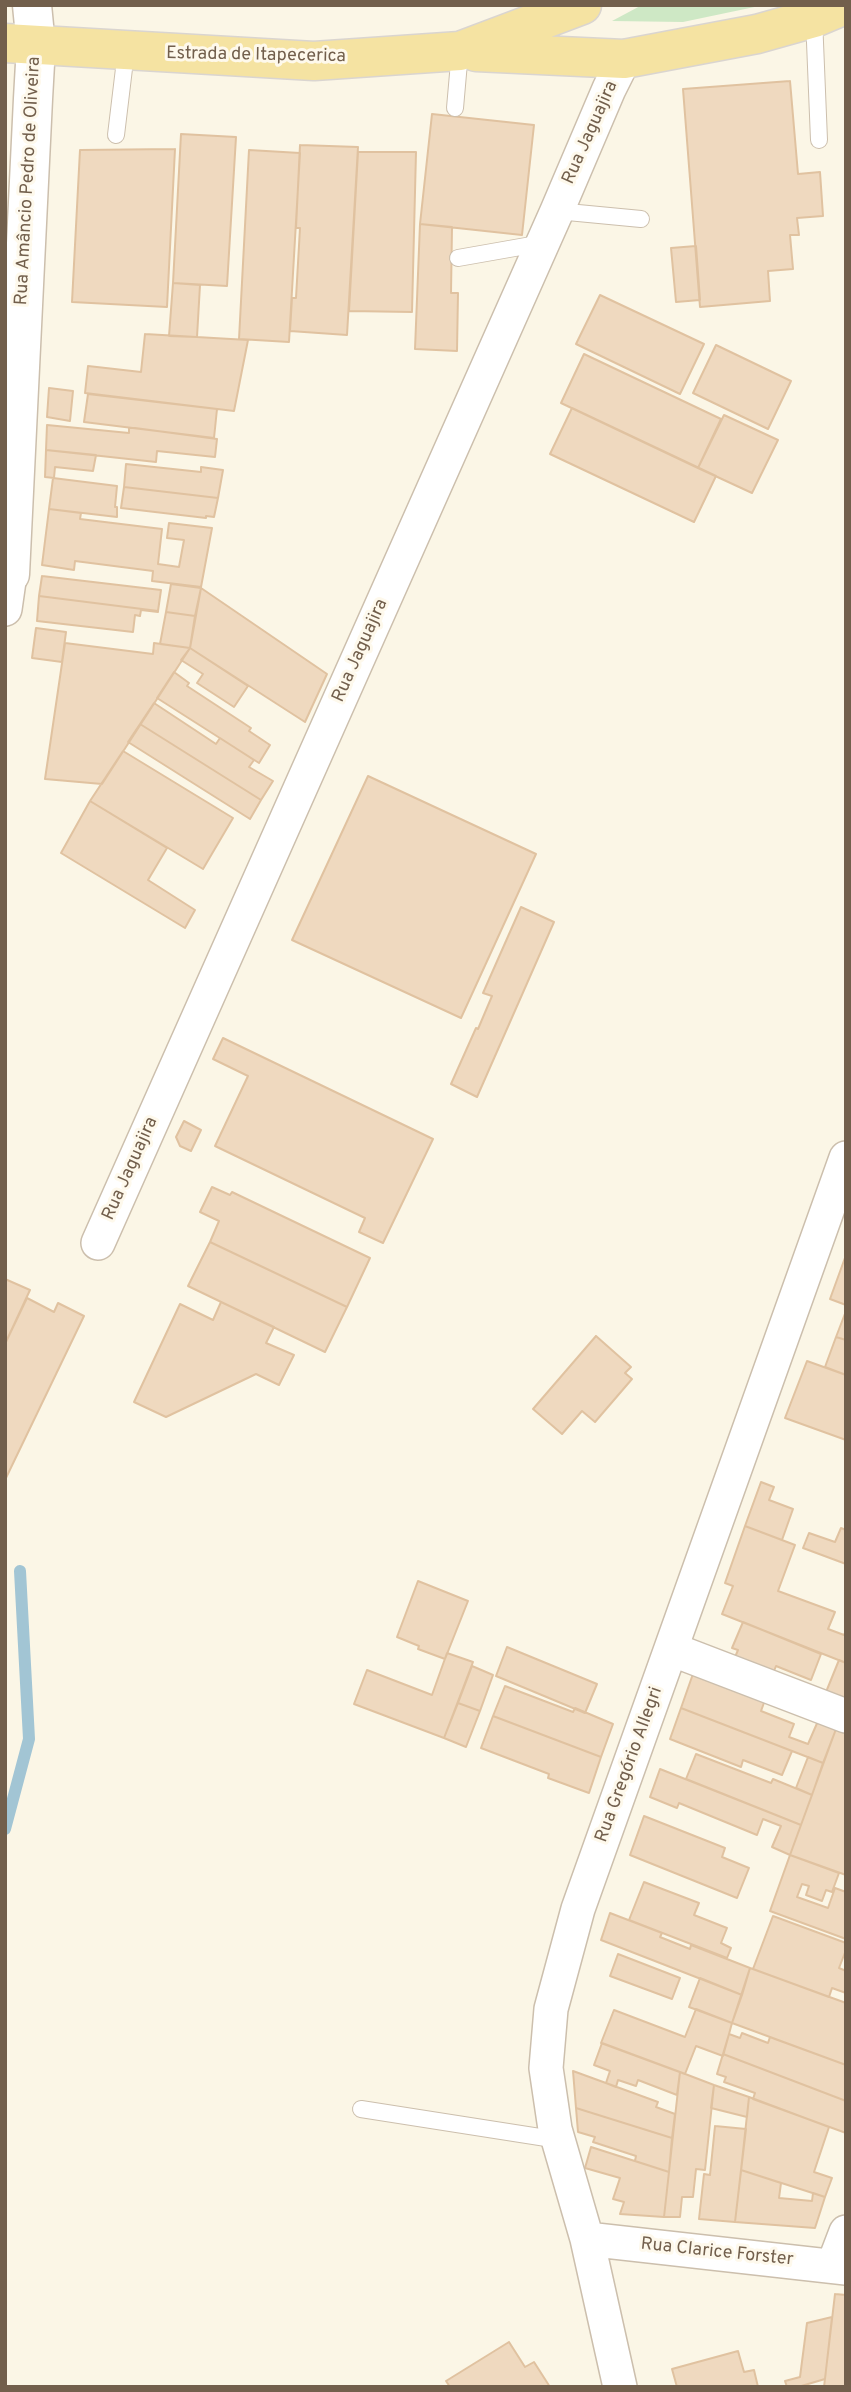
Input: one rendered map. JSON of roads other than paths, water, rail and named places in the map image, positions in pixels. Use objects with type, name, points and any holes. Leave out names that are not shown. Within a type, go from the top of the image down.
[{"type":"main road","name":"Estrada de Itapecerica","points":[[20,45],[314,61],[460,51],[582,5]]},
{"type":"main road","points":[[460,51],[624,59],[757,34],[830,12]]},
{"type":"street","name":"Rua Amâncio Pedro de Oliveira","points":[[7,586],[20,45],[32,5]]},
{"type":"street","name":"Rua Jaguajira","points":[[98,1243],[624,59]]},
{"type":"street","name":"Rua Gregório Allegri","points":[[620,2387],[587,2239],[555,2129],[546,2068],[551,2009],[578,1909],[846,1158]]},
{"type":"street","points":[[671,1649],[846,1716]]},
{"type":"street","points":[[839,2267],[846,2232]]},
{"type":"street","name":"Rua Clarice Forster","points":[[587,2239],[839,2267]]},
{"type":"lane","points":[[819,140],[830,12]]},
{"type":"lane","points":[[454,108],[460,51]]},
{"type":"lane","points":[[116,135],[126,52]]},
{"type":"lane","points":[[557,211],[641,219]]},
{"type":"lane","points":[[458,258],[543,243]]},
{"type":"lane","points":[[361,2109],[559,2140]]},
{"type":"waterway","points":[[5,1829],[29,1739],[20,1571]]}]
